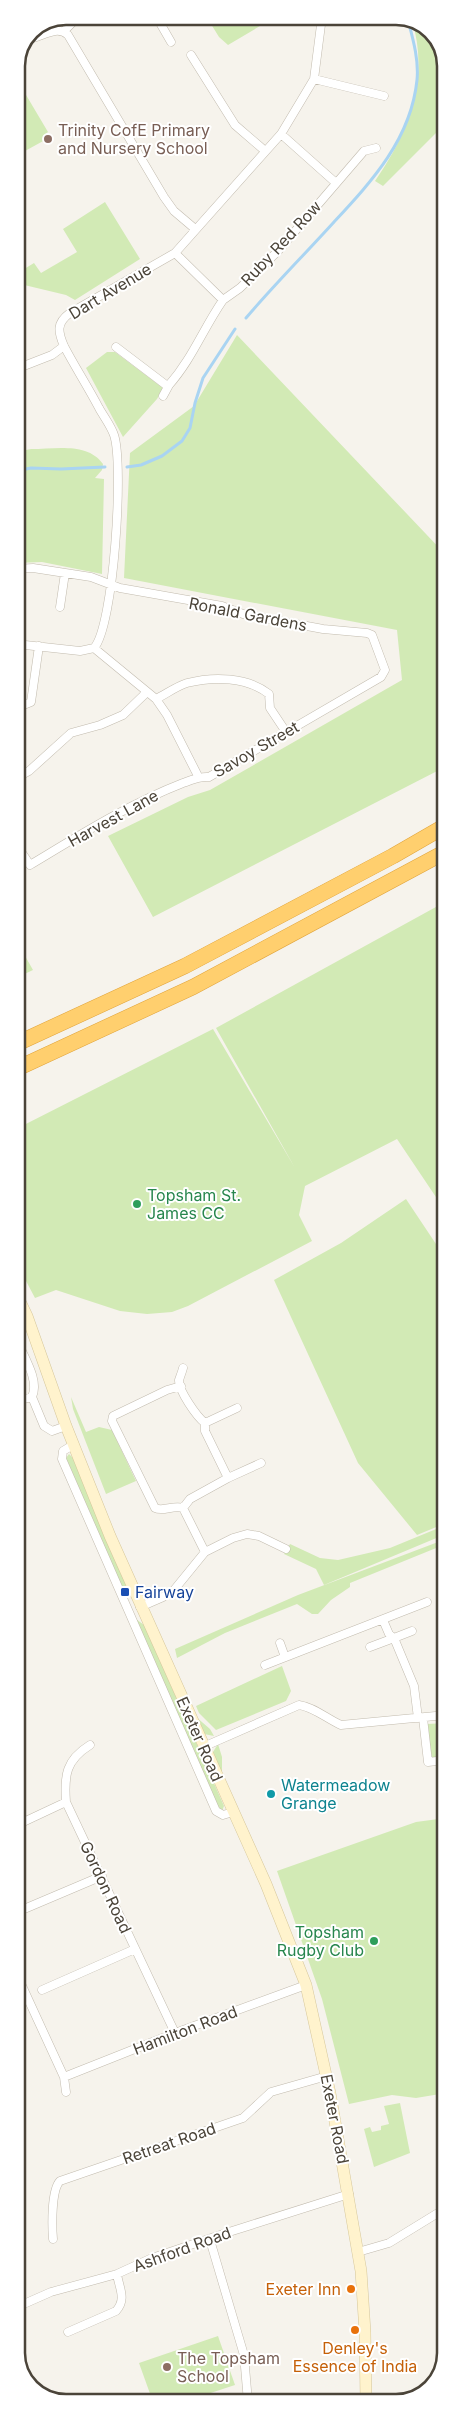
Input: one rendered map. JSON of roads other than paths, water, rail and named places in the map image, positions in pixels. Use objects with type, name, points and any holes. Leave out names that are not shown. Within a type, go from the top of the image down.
[{"type":"highway","points":[[25,1040],[185,966],[393,856],[437,831]]},
{"type":"highway","points":[[25,1065],[193,987],[437,857]]},
{"type":"street","points":[[64,31],[70,25]]},
{"type":"street","points":[[161,25],[171,42]]},
{"type":"street","name":"Dart Avenue","points":[[94,648],[101,636],[110,586],[118,451],[113,433],[58,332],[65,317],[175,253],[194,228],[264,150],[281,134],[314,79],[321,25]]},
{"type":"street","points":[[39,36],[56,30],[64,31]]},
{"type":"street","points":[[64,31],[164,197],[174,211],[194,228]]},
{"type":"street","points":[[190,55],[235,125],[264,150]]},
{"type":"street","points":[[314,79],[384,96]]},
{"type":"street","points":[[281,134],[336,183]]},
{"type":"street","name":"Ruby Red Row","points":[[162,396],[186,366],[208,322],[223,300],[240,288],[278,251],[364,151],[376,148]]},
{"type":"street","points":[[175,253],[223,300]]},
{"type":"street","points":[[25,366],[52,355],[64,346]]},
{"type":"street","points":[[116,347],[169,386]]},
{"type":"street","points":[[25,569],[91,577],[110,586]]},
{"type":"street","points":[[60,607],[65,573]]},
{"type":"street","name":"Ronald Gardens","points":[[110,586],[172,599],[222,606],[243,614],[347,632],[367,633],[372,635],[376,650]]},
{"type":"street","points":[[25,645],[80,651],[94,648]]},
{"type":"street","points":[[25,704],[31,702],[39,646]]},
{"type":"street","name":"Savoy Street","points":[[94,648],[156,699],[167,715],[198,776],[208,777],[383,674],[385,670],[376,650]]},
{"type":"street","points":[[156,699],[186,683],[225,679],[251,683],[269,694],[270,708],[286,732]]},
{"type":"street","points":[[25,773],[71,733],[100,725],[123,715],[147,692]]},
{"type":"street","name":"Harvest Lane","points":[[25,858],[30,865],[82,833],[170,787],[198,776]]},
{"type":"street","name":"Exeter Road","points":[[25,1312],[73,1445],[140,1607],[234,1812],[306,1985],[327,2076],[358,2252],[364,2295],[366,2394]]},
{"type":"street","points":[[25,1361],[36,1389],[32,1397],[25,1399]]},
{"type":"street","points":[[183,1368],[179,1380],[181,1386],[197,1417],[205,1423]]},
{"type":"street","points":[[181,1386],[167,1390],[113,1416],[112,1421],[155,1508],[159,1510],[175,1505],[183,1508],[205,1552]]},
{"type":"street","points":[[32,1397],[46,1428],[52,1431],[66,1426]]},
{"type":"street","points":[[205,1423],[237,1408]]},
{"type":"street","points":[[205,1423],[205,1431],[228,1478]]},
{"type":"street","points":[[73,1445],[63,1451],[62,1459],[169,1706],[216,1811],[223,1815],[234,1812]]},
{"type":"street","points":[[183,1508],[190,1499],[228,1478],[261,1463]]},
{"type":"street","points":[[140,1607],[163,1598],[174,1590],[205,1552],[233,1538],[247,1534],[259,1536],[286,1549]]},
{"type":"street","points":[[264,1665],[427,1602]]},
{"type":"street","points":[[383,1620],[389,1634],[394,1638],[414,1686],[428,1762],[437,1761]]},
{"type":"street","points":[[370,1647],[412,1631]]},
{"type":"street","points":[[280,1643],[285,1657]]},
{"type":"street","points":[[203,1747],[299,1704],[308,1706],[327,1720],[341,1725],[437,1717]]},
{"type":"street","points":[[25,1820],[66,1802],[69,1764],[74,1757],[90,1745]]},
{"type":"street","name":"Gordon Road","points":[[66,1802],[175,2033]]},
{"type":"street","points":[[25,1909],[102,1876]]},
{"type":"street","points":[[42,1990],[135,1948]]},
{"type":"street","name":"Hamilton Road","points":[[64,2077],[175,2033],[306,1985]]},
{"type":"street","points":[[25,1992],[64,2077],[66,2092]]},
{"type":"street","name":"Retreat Road","points":[[53,2239],[53,2210],[56,2186],[60,2181],[243,2118],[271,2092],[327,2076]]},
{"type":"street","name":"Ashford Road","points":[[25,2303],[51,2292],[117,2274],[152,2258],[210,2240],[302,2207],[348,2194]]},
{"type":"street","points":[[358,2252],[389,2243],[437,2214]]},
{"type":"street","points":[[210,2240],[244,2355],[247,2394]]},
{"type":"street","points":[[68,2332],[116,2311],[120,2306],[123,2296],[117,2274]]},
{"type":"waterway","points":[[246,318],[362,191],[388,158],[407,121],[417,80],[416,57],[410,28]]},
{"type":"waterway","points":[[127,467],[141,465],[162,456],[182,441],[190,428],[203,378],[235,329]]},
{"type":"waterway","points":[[25,469],[105,467]]},
{"type":"place","name":"Trinity CofE Primary and Nursery School","points":[[48,139]]},
{"type":"place","name":"Topsham St. James CC","points":[[137,1204]]},
{"type":"place","name":"Fairway","points":[[125,1592]]},
{"type":"place","name":"Watermeadow Grange","points":[[271,1794]]},
{"type":"place","name":"Topsham Rugby Club","points":[[374,1941]]},
{"type":"place","name":"Exeter Inn","points":[[351,2289]]},
{"type":"place","name":"Denley's Essence of India","points":[[355,2330]]},
{"type":"place","name":"The Topsham School","points":[[167,2367]]}]
